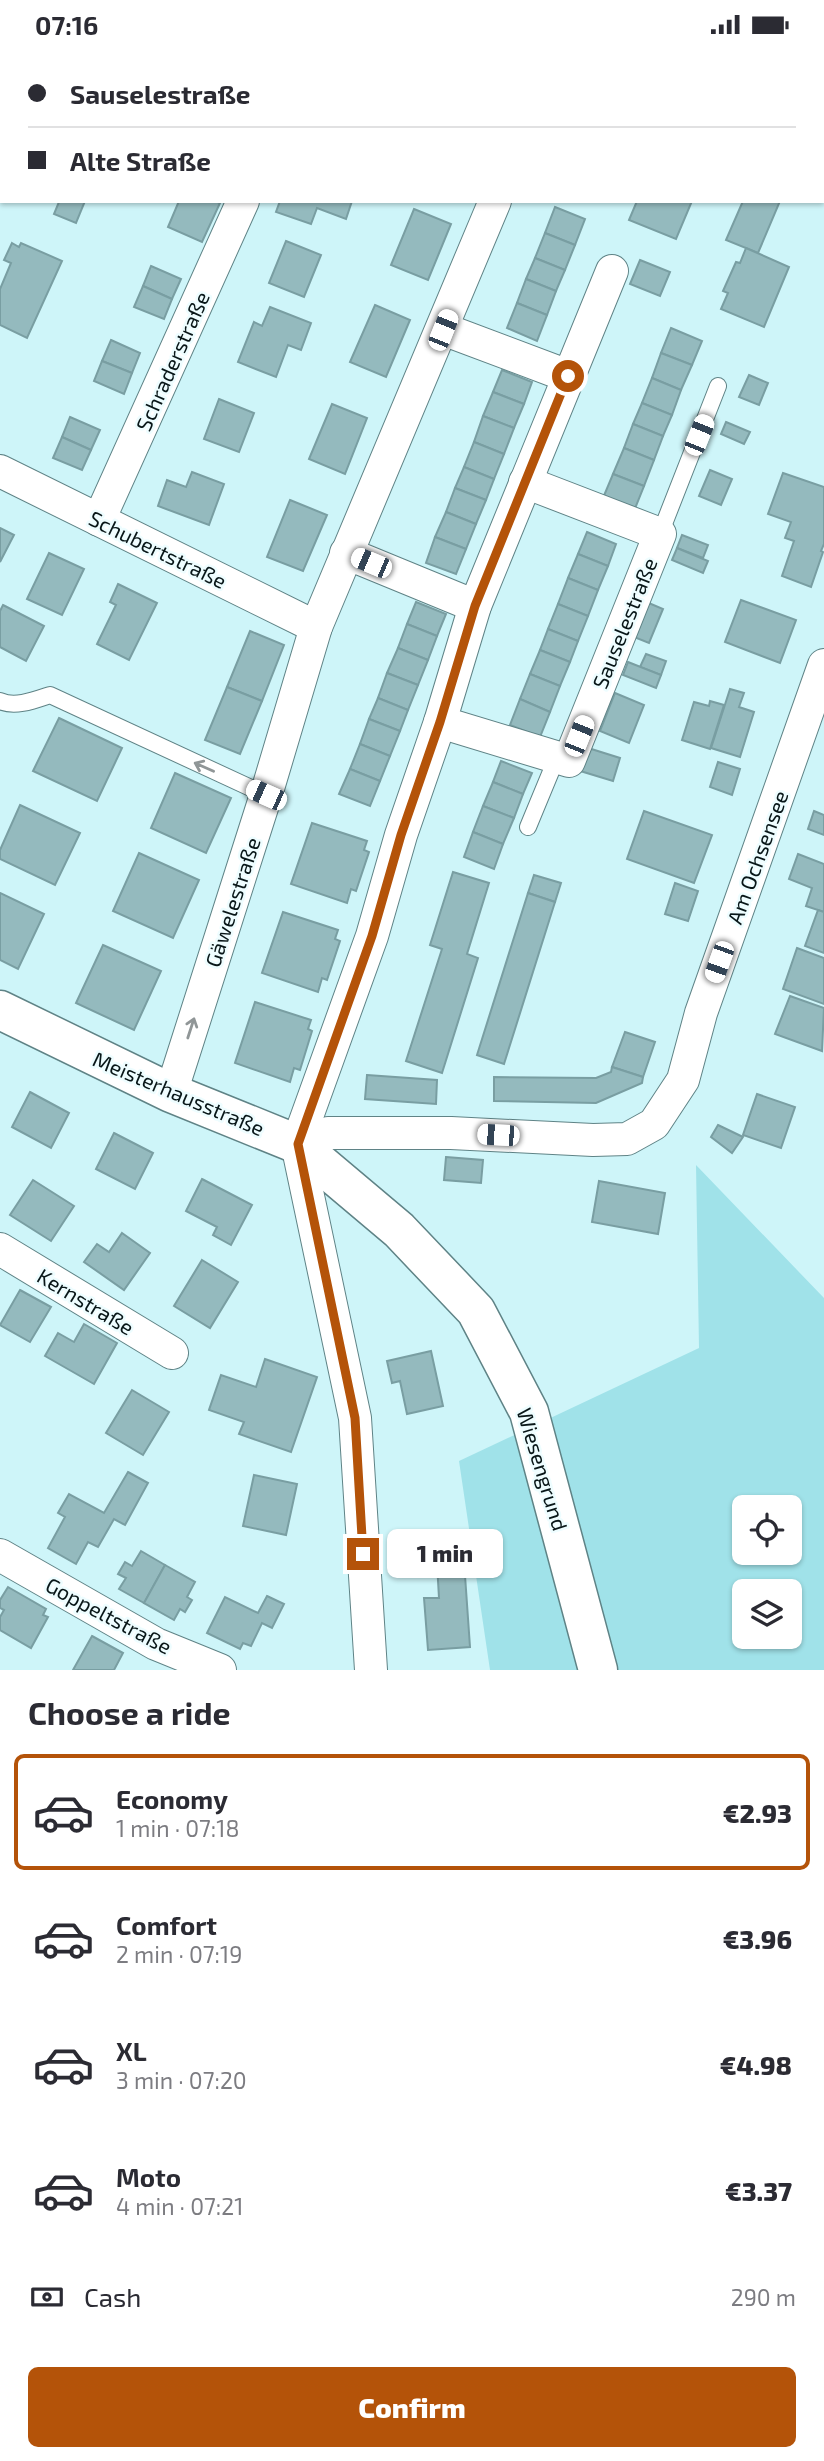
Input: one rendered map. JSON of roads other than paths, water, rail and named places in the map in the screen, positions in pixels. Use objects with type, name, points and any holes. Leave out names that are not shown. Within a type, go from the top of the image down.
[{"type":"street","name":"Schraderstraße","points":[[99,520],[242,203]]},
{"type":"street","name":"Gäwelestraße","points":[[171,1093],[316,627],[494,203]]},
{"type":"street","points":[[371,1670],[355,1418],[298,1144],[372,936],[401,835],[440,722],[475,606],[612,271]]},
{"type":"street","points":[[443,330],[568,376]]},
{"type":"street","name":"Schubertstraße","points":[[0,471],[316,627]]},
{"type":"street","name":"Sauselestraße","points":[[525,482],[660,534],[569,761],[557,757]]},
{"type":"street","points":[[346,552],[475,606]]},
{"type":"street","name":"Am Ochsensee","points":[[298,1144],[328,1133],[451,1133],[593,1140],[627,1139],[654,1124],[683,1080],[701,1013],[824,666]]},
{"type":"street","points":[[440,722],[557,757]]},
{"type":"street","name":"Meisterhausstraße","points":[[0,1010],[171,1093],[298,1144]]},
{"type":"street","name":"Wiesengrund","points":[[298,1144],[399,1230],[476,1311],[529,1412],[598,1670]]},
{"type":"street","name":"Kernstraße","points":[[0,1249],[172,1353]]},
{"type":"street","name":"Goppeltstraße","points":[[0,1555],[156,1644],[220,1670]]},
{"type":"lane","points":[[660,534],[718,386]]},
{"type":"lane","points":[[0,701],[29,702],[51,695],[267,791]]},
{"type":"lane","points":[[528,827],[557,757]]}]
